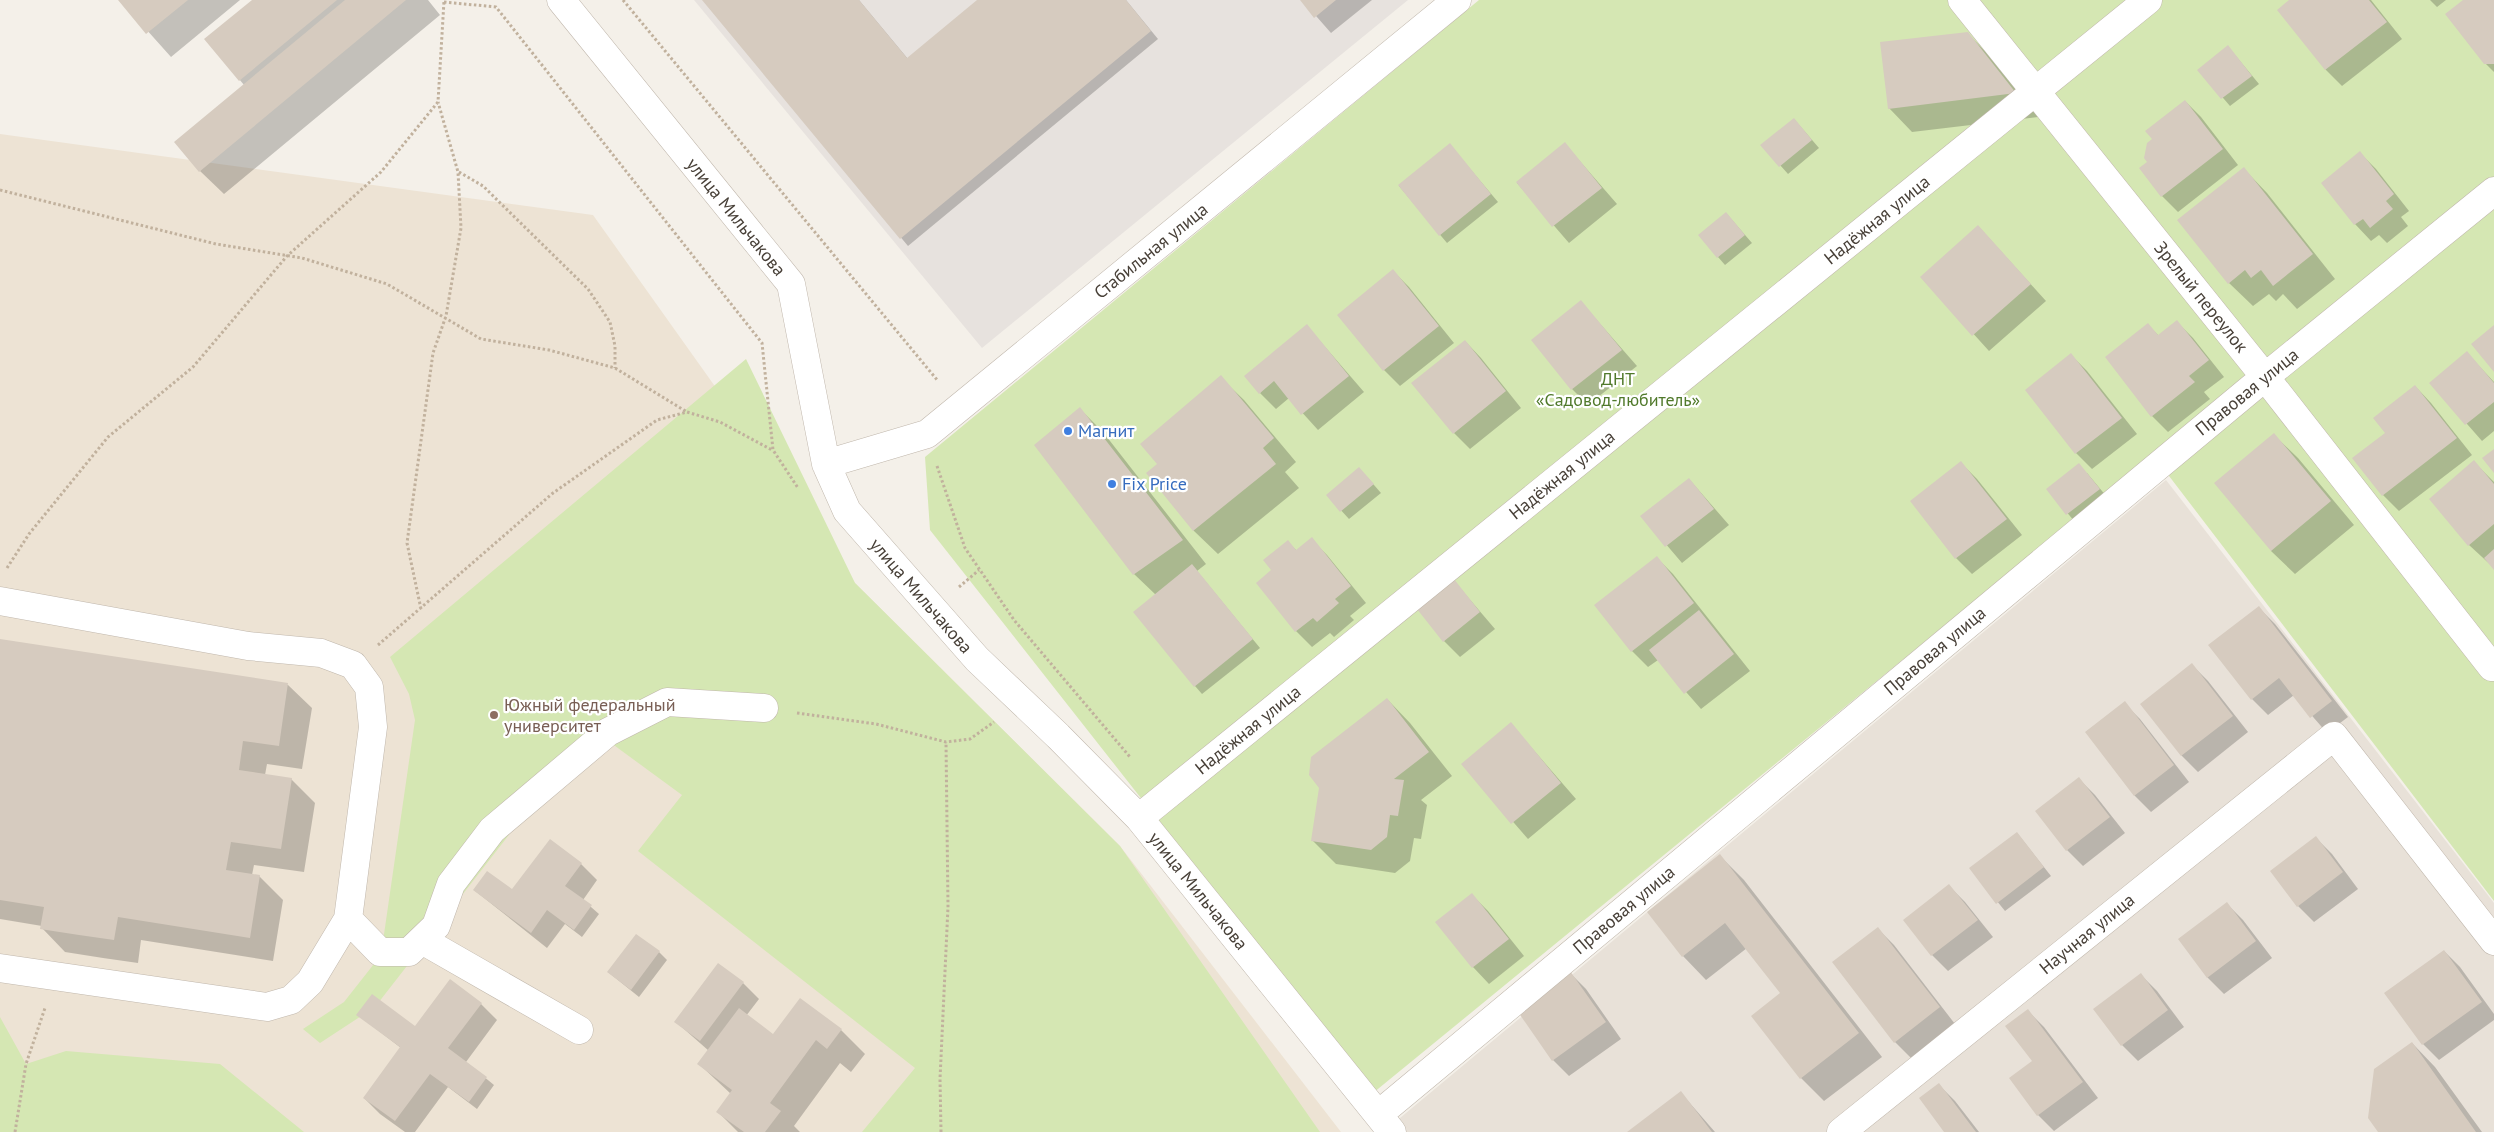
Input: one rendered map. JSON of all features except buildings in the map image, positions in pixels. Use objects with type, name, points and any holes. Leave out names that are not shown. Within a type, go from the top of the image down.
[{"type":"street","name":"улица Мильчакова","points":[[561,0],[791,284],[826,464],[847,512],[976,659],[1058,736],[1139,818],[1385,1123]]},
{"type":"street","name":"Стабильная улица","points":[[826,464],[927,434],[1457,0]]},
{"type":"street","name":"Зрелый переулок","points":[[1962,0],[2037,91],[2493,666]]},
{"type":"street","name":"Надёжная улица","points":[[1139,818],[2148,0]]},
{"type":"street","name":"Правовая улица","points":[[1385,1123],[2265,377],[2494,191]]},
{"type":"street","points":[[0,601],[248,646],[321,653],[353,666],[370,687],[373,727],[348,919],[310,982],[291,1000],[267,1008],[0,968]]},
{"type":"street","points":[[348,919],[380,952],[409,952],[436,926],[450,884],[492,830],[608,732],[667,702],[764,708]]},
{"type":"street","name":"Научная улица","points":[[1841,1132],[2334,736],[2494,941]]},
{"type":"street","points":[[422,940],[579,1030]]},
{"type":"path","points":[[623,0],[960,408]]},
{"type":"path","points":[[0,190],[216,244],[302,258],[387,284],[446,316],[481,339],[549,350],[614,368],[687,412],[720,422],[773,450],[762,343],[496,7],[444,1],[438,102],[458,172],[461,228],[446,316],[432,353],[407,543],[421,609]]},
{"type":"path","points":[[5,572],[29,534],[108,437],[193,368],[287,256],[381,172],[438,102]]},
{"type":"path","points":[[458,172],[483,186],[588,289],[610,322],[615,346],[614,368]]},
{"type":"path","points":[[353,666],[553,493],[657,420],[687,412]]},
{"type":"path","points":[[927,434],[965,548],[1014,620],[1164,798]]},
{"type":"path","points":[[764,708],[876,724],[946,742],[970,739],[999,718]]},
{"type":"path","points":[[941,1132],[940,1078],[948,907],[946,742]]},
{"type":"path","points":[[16,1132],[26,1064],[55,976]]},
{"type":"shaded area","points":[[694,0],[1408,0],[982,348]]},
{"type":"shaded area","name":"Южный федеральный университет","points":[[0,134],[593,215],[855,583],[1120,846],[1341,1132],[0,1132]]},
{"type":"shaded area","points":[[2166,480],[2494,903],[2494,1132],[1401,1132],[1394,1123]]},
{"type":"green space","name":"ДНТ «Садовод-любитель»","points":[[1479,0],[2494,0],[2494,901],[2153,455],[1373,1093],[930,530],[925,457]]},
{"type":"green space","points":[[746,359],[855,583],[1120,846],[1320,1132],[862,1132],[915,1068],[638,851],[682,795],[611,743],[547,786],[375,1007],[320,1043],[303,1029],[344,1002],[381,955],[415,720],[409,694],[390,657]]},
{"type":"green space","points":[[0,1017],[26,1064],[66,1051],[220,1064],[304,1132],[0,1132]]},
{"type":"place","name":"Магнит","points":[[1068,431]]},
{"type":"place","name":"Fix Price","points":[[1112,484]]},
{"type":"place","name":"Южный федеральный университет","points":[[494,715]]}]
